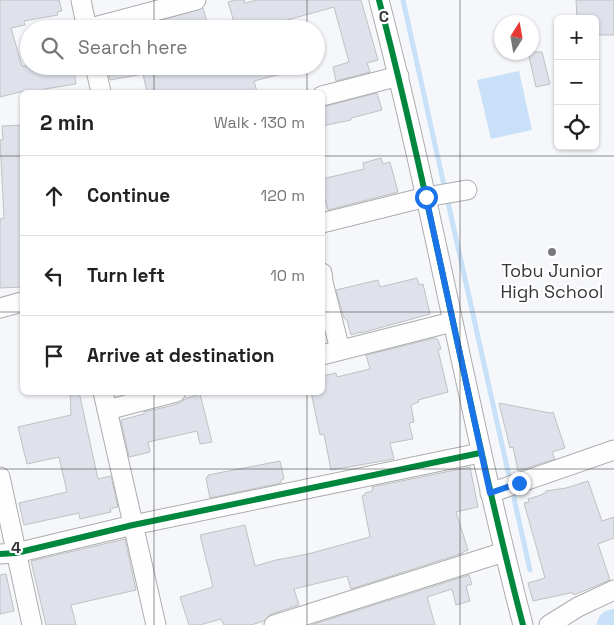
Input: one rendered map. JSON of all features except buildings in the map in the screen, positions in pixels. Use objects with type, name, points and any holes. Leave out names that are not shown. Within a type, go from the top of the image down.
[{"type":"street","points":[[81,0],[85,20]]},
{"type":"street","points":[[121,20],[196,0]]},
{"type":"street","points":[[379,0],[399,76],[426,197],[480,453],[504,488],[504,552],[523,625]]},
{"type":"street","points":[[97,75],[100,90]]},
{"type":"street","points":[[325,95],[399,76]]},
{"type":"street","points":[[325,223],[426,197],[467,190]]},
{"type":"street","points":[[325,300],[331,353],[452,322]]},
{"type":"street","points":[[0,308],[20,303]]},
{"type":"street","points":[[152,395],[105,401],[156,625]]},
{"type":"street","points":[[504,488],[614,450]]},
{"type":"street","points":[[8,553],[480,453]]},
{"type":"street","points":[[0,477],[8,553],[32,625]]},
{"type":"street","points":[[274,625],[504,552]]},
{"type":"street","points":[[549,625],[614,590]]},
{"type":"water","points":[[519,71],[532,130],[491,139],[477,80]]},
{"type":"waterway","points":[[403,0],[445,190]]},
{"type":"waterway","points":[[447,198],[530,570]]},
{"type":"cycle path","points":[[379,0],[417,156],[485,469],[523,625]]},
{"type":"cycle path","points":[[0,554],[16,553],[133,525],[480,453]]},
{"type":"place","name":"Tobu Junior High School","points":[[552,252]]},
{"type":"route","points":[[426,197],[490,493],[519,483]]}]
